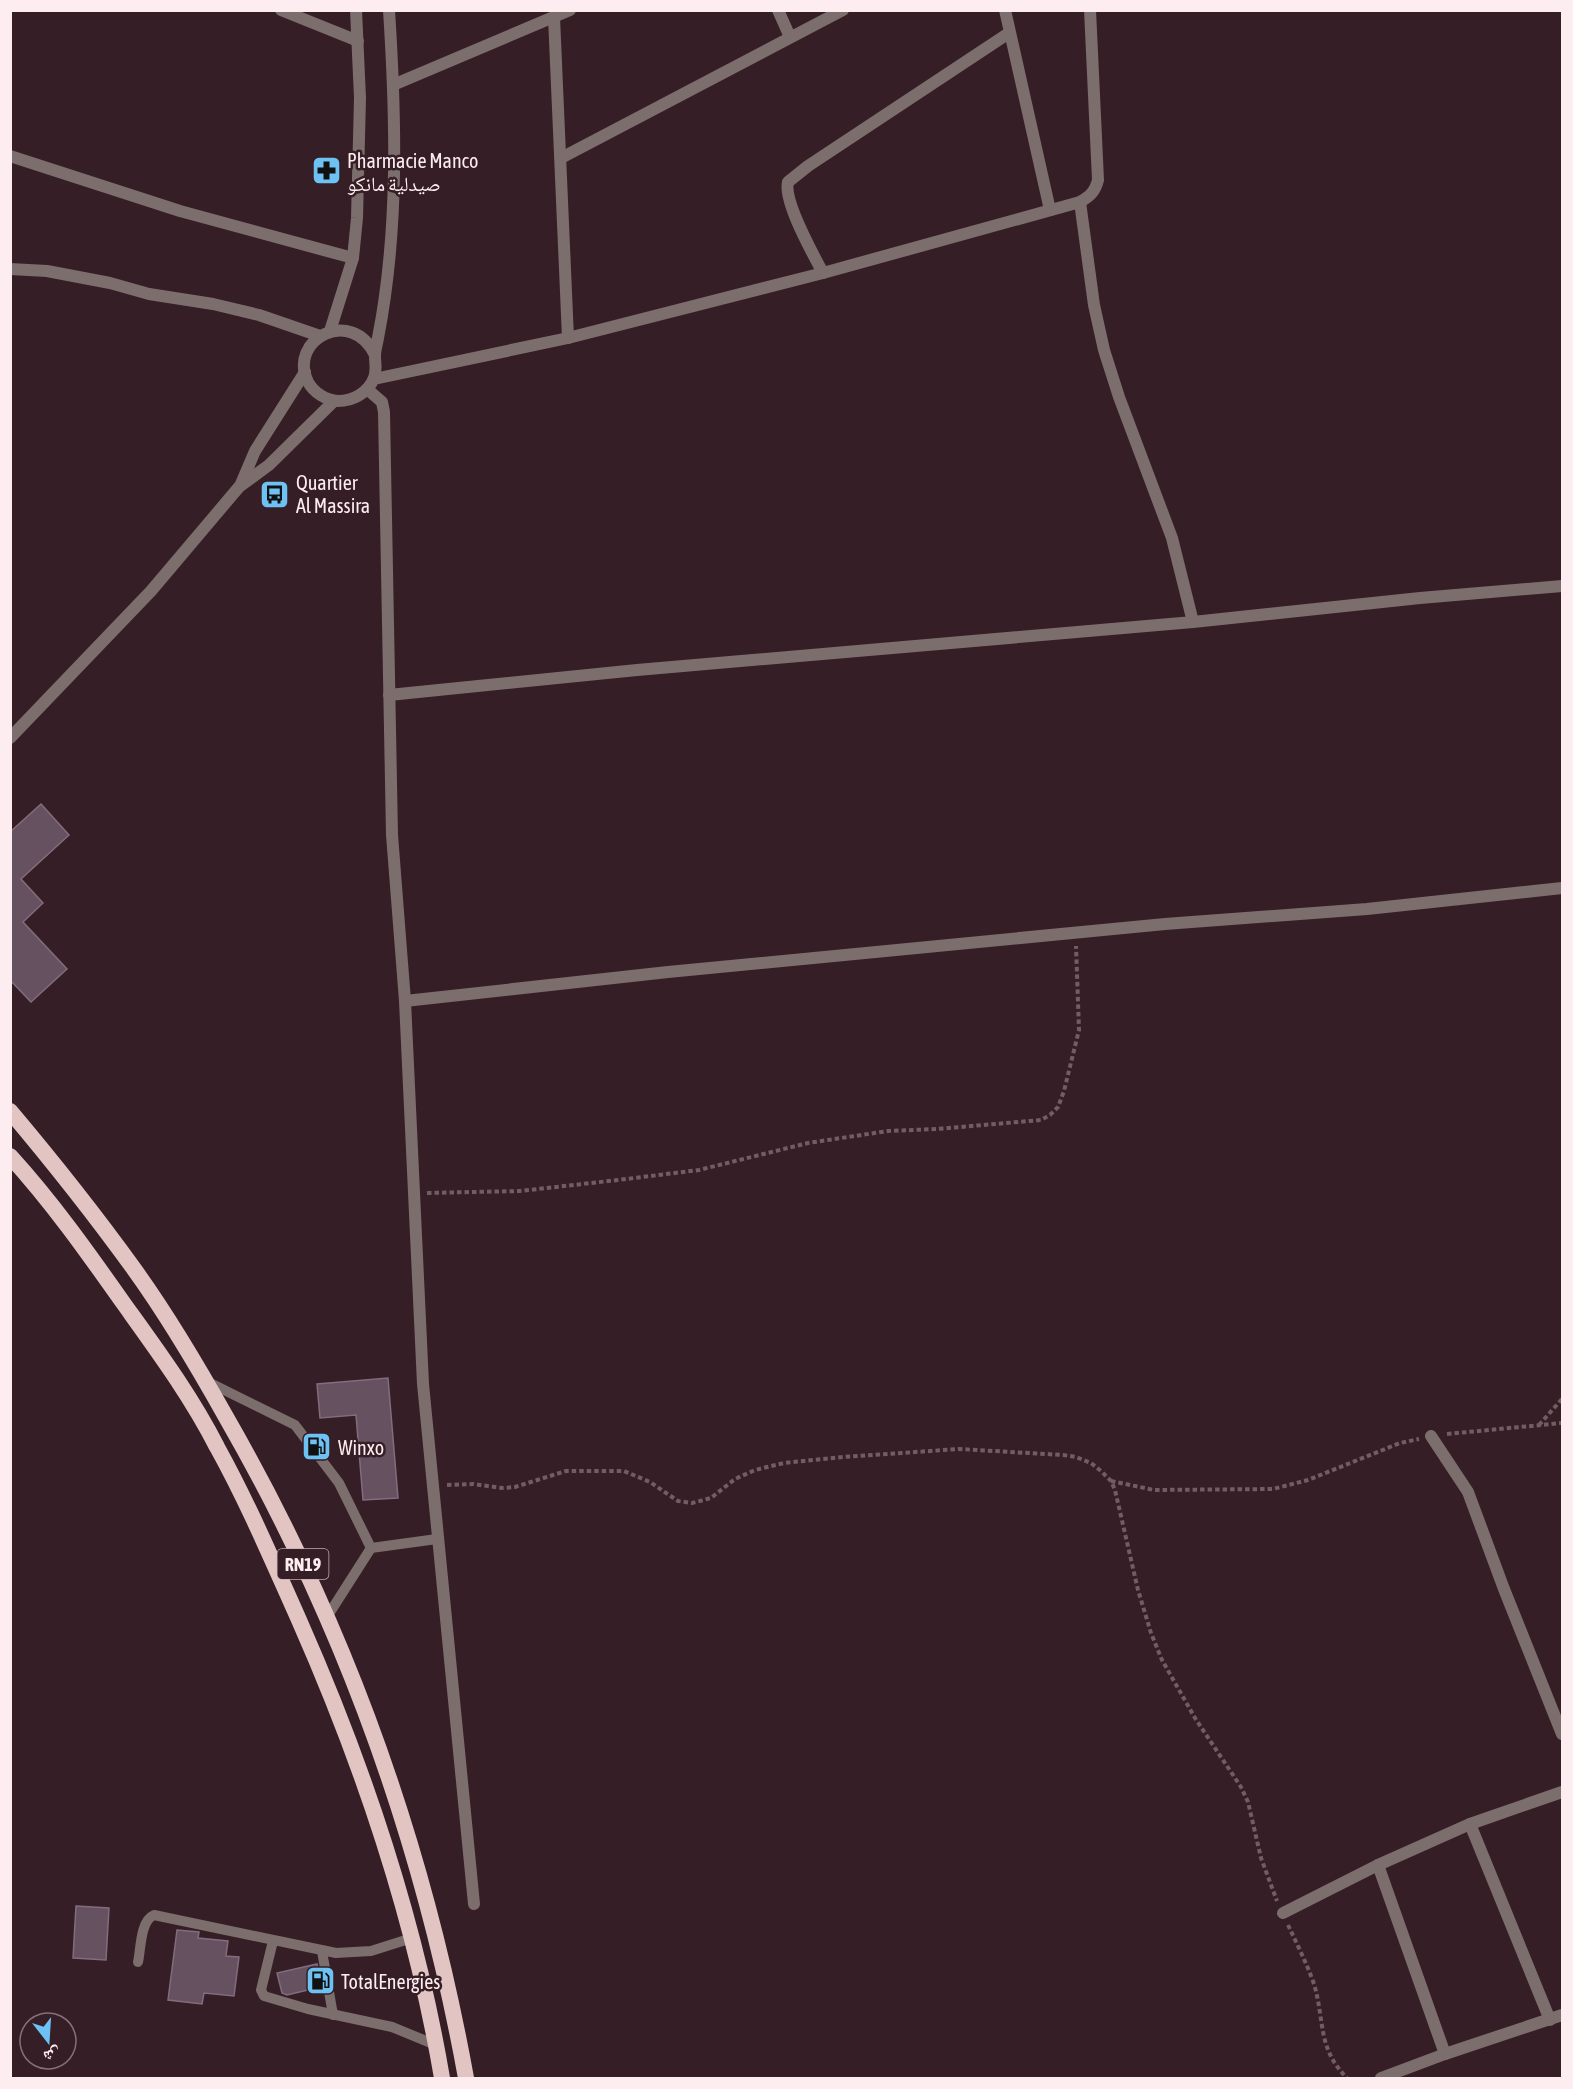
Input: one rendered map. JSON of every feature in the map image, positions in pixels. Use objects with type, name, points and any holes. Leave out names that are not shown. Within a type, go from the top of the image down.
[{"type":"highway","name":"RN19","points":[[10,1111],[57,1167],[135,1271],[206,1381],[273,1503],[327,1617],[356,1685],[387,1769],[413,1851],[436,1938],[466,2079]]},
{"type":"highway","name":"RN19","points":[[10,1156],[87,1251],[174,1374],[216,1444],[250,1510],[334,1700],[383,1837],[412,1938],[442,2079]]},
{"type":"street","points":[[281,10],[358,41]]},
{"type":"street","points":[[356,10],[360,98],[358,208],[352,258],[325,333],[307,352],[304,362],[305,372],[314,390],[334,401],[346,401],[358,397],[370,384],[376,367],[375,355],[384,308],[393,209],[393,85],[389,10]]},
{"type":"street","points":[[393,85],[570,10]]},
{"type":"street","points":[[778,10],[790,37]]},
{"type":"street","points":[[561,158],[843,10]]},
{"type":"street","points":[[1005,10],[1050,210]]},
{"type":"street","points":[[370,384],[568,338],[823,273],[1080,202],[1096,189],[1098,180],[1090,10]]},
{"type":"street","points":[[554,17],[568,338]]},
{"type":"street","points":[[823,273],[792,208],[787,188],[788,182],[808,166],[1009,33]]},
{"type":"street","points":[[10,156],[180,211],[352,258]]},
{"type":"street","points":[[1080,202],[1094,304],[1104,350],[1119,397],[1172,538],[1193,622]]},
{"type":"street","points":[[10,269],[47,271],[110,283],[148,294],[213,304],[325,333],[342,330],[352,332],[362,337],[370,345],[375,355]]},
{"type":"street","points":[[240,487],[255,451],[305,372]]},
{"type":"street","points":[[370,384],[382,402],[384,412],[392,835],[405,1002],[423,1384],[474,1904]]},
{"type":"street","points":[[10,738],[151,591],[240,487],[268,465],[334,401]]},
{"type":"street","points":[[389,695],[638,670],[1193,622],[1420,598],[1563,586]]},
{"type":"street","points":[[405,1002],[668,972],[1165,924],[1320,913],[1563,888]]},
{"type":"street","points":[[1431,1436],[1468,1492],[1504,1589],[1563,1734]]},
{"type":"street","points":[[1283,1913],[1378,1865],[1470,1824],[1563,1792]]},
{"type":"street","points":[[1470,1824],[1550,2020]]},
{"type":"street","points":[[1378,1865],[1445,2054]]},
{"type":"street","points":[[1381,2079],[1445,2054],[1563,2015]]},
{"type":"lane","points":[[206,1381],[295,1425],[339,1483],[370,1548]]},
{"type":"lane","points":[[370,1548],[437,1539]]},
{"type":"lane","points":[[327,1617],[370,1548]]},
{"type":"lane","points":[[138,1962],[145,1923],[149,1917],[154,1916],[322,1951],[358,1953],[412,1938]]},
{"type":"lane","points":[[273,1941],[261,1990],[264,1996],[333,2015],[392,2027],[436,2045]]},
{"type":"lane","points":[[322,1951],[333,2015]]},
{"type":"path","points":[[415,1193],[520,1191],[618,1180],[699,1170],[808,1143],[888,1131],[937,1129],[1045,1118],[1055,1111],[1064,1091],[1078,1030],[1075,933]]},
{"type":"path","points":[[1538,1426],[1563,1399]]},
{"type":"path","points":[[432,1486],[473,1484],[502,1488],[515,1487],[566,1471],[624,1471],[650,1482],[678,1501],[692,1503],[711,1498],[735,1479],[755,1470],[784,1463],[959,1449],[1076,1457],[1091,1464],[1111,1481],[1154,1490],[1273,1489],[1308,1480],[1400,1443],[1431,1436],[1563,1423]]},
{"type":"path","points":[[1111,1481],[1151,1633],[1162,1660],[1195,1718],[1241,1787],[1248,1802],[1261,1858],[1314,1984],[1326,2047],[1347,2079]]},
{"type":"building","points":[[41,804],[69,835],[21,879],[43,903],[23,922],[67,969],[31,1002],[10,980],[10,832]]},
{"type":"building","points":[[388,1378],[398,1498],[363,1500],[356,1415],[320,1418],[317,1384]]},
{"type":"building","points":[[76,1906],[109,1908],[106,1960],[73,1958]]},
{"type":"building","points":[[177,1930],[199,1932],[198,1938],[228,1941],[226,1956],[239,1957],[234,1996],[204,1993],[202,2004],[168,2000]]},
{"type":"building","points":[[317,1964],[321,1987],[287,1995],[282,1993],[277,1973]]},
{"type":"place","name":"Pharmacie Manco صيدلية مانكو","points":[[326,171]]},
{"type":"place","name":"Quartier Al Massira","points":[[275,494]]},
{"type":"place","name":"Winxo","points":[[317,1447]]},
{"type":"place","name":"TotalEnergies","points":[[320,1981]]}]
